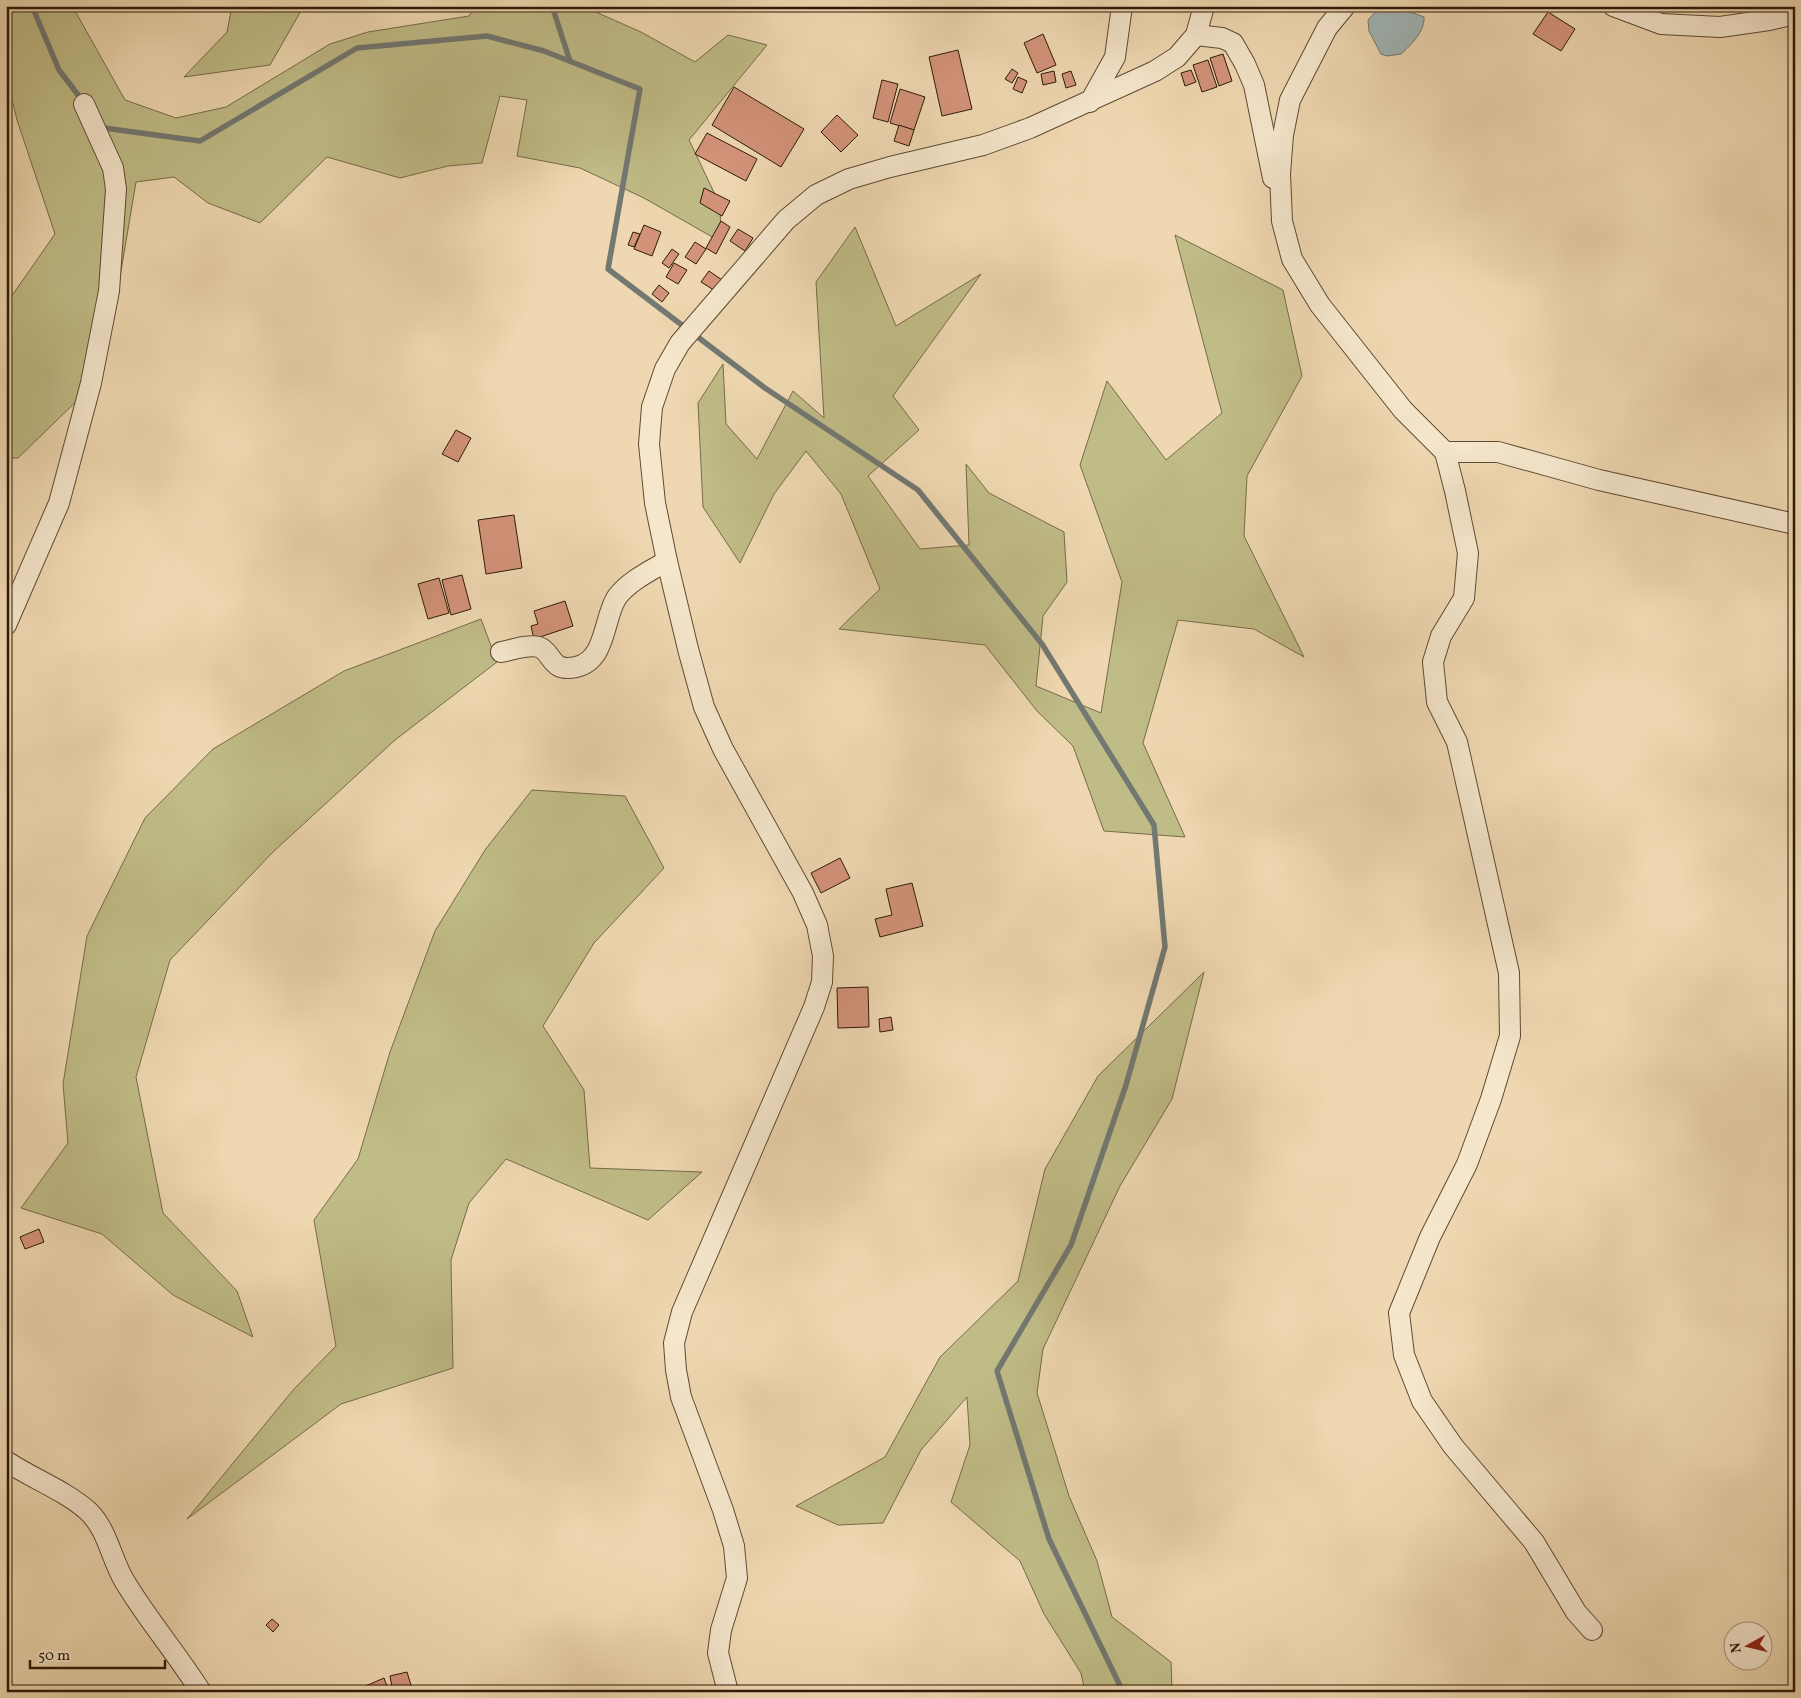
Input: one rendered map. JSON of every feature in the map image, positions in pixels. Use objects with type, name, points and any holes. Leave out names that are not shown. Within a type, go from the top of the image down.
[{"type":"street","points":[[1090,102],[1115,57],[1122,6]]},
{"type":"street","points":[[728,1692],[718,1653],[721,1630],[737,1578],[734,1546],[723,1510],[681,1397],[676,1370],[674,1342],[682,1312],[814,1007],[822,982],[823,956],[817,925],[803,893],[723,749],[704,707],[667,562],[655,503],[649,444],[652,407],[665,368],[680,343],[786,220],[816,195],[849,179],[890,167],[983,145],[1030,128],[1156,71],[1177,57],[1196,34],[1204,6]]},
{"type":"street","points":[[1282,221],[1280,174],[1283,135],[1290,100],[1327,28],[1345,6]]},
{"type":"street","points":[[1613,6],[1661,24],[1720,27],[1795,14]]},
{"type":"street","points":[[1196,34],[1222,38],[1233,43],[1245,64],[1254,86],[1282,221],[1292,259],[1320,305],[1402,410],[1445,452],[1455,491],[1468,553],[1464,598],[1441,636],[1433,662],[1437,702],[1457,742],[1509,974],[1510,1036],[1491,1099],[1467,1164],[1430,1237],[1399,1313],[1404,1355],[1422,1401],[1453,1446],[1534,1542],[1576,1612],[1592,1630]]},
{"type":"street","points":[[6,625],[59,504],[90,383],[109,291],[116,189],[112,168],[84,104]]},
{"type":"street","points":[[1445,452],[1498,452],[1599,480],[1795,524]]},
{"type":"street","points":[[501,652],[538,647],[544,650],[552,662],[565,668],[579,666],[592,658],[600,645],[609,613],[618,596],[637,578],[667,562]]},
{"type":"street","points":[[6,1461],[70,1497],[89,1512],[102,1529],[123,1579],[140,1607],[202,1692]]},
{"type":"shaded area","points":[[6,6],[74,6],[125,100],[176,118],[226,107],[330,44],[368,32],[469,16],[476,6],[582,6],[641,32],[695,62],[728,35],[767,45],[689,140],[720,205],[721,242],[644,198],[580,168],[517,156],[527,100],[500,96],[482,163],[448,166],[400,178],[327,157],[260,223],[208,203],[174,177],[136,182],[120,277],[88,390],[18,458],[6,458],[6,293],[11,297],[55,234],[17,120],[6,76]]},
{"type":"shaded area","points":[[232,6],[301,6],[302,9],[270,65],[184,77],[227,32]]},
{"type":"shaded area","points":[[1381,6],[1394,6],[1424,17],[1420,32],[1401,54],[1387,56],[1381,54],[1369,31],[1368,20]]},
{"type":"shaded area","points":[[855,227],[896,326],[981,274],[893,396],[919,430],[868,476],[920,549],[969,545],[966,464],[989,493],[1064,532],[1067,582],[1043,616],[1036,686],[1101,713],[1122,582],[1080,465],[1107,381],[1166,460],[1222,413],[1175,235],[1283,290],[1302,376],[1247,476],[1244,536],[1304,657],[1254,629],[1178,620],[1143,743],[1185,837],[1104,831],[1073,746],[1037,711],[985,645],[839,629],[880,589],[841,494],[806,451],[774,494],[740,563],[703,507],[698,403],[723,364],[726,424],[757,459],[793,391],[824,418],[816,282]]},
{"type":"shaded area","points":[[481,619],[497,662],[395,740],[273,852],[170,960],[136,1077],[163,1213],[237,1291],[253,1337],[173,1295],[102,1234],[21,1208],[68,1143],[63,1084],[87,936],[145,818],[213,749],[344,671]]},
{"type":"shaded area","points":[[532,790],[625,796],[664,868],[594,943],[543,1026],[584,1090],[590,1168],[702,1172],[648,1220],[506,1159],[469,1203],[451,1260],[453,1368],[341,1404],[187,1519],[294,1389],[336,1346],[314,1220],[358,1159],[390,1052],[435,931],[485,850]]},
{"type":"shaded area","points":[[1204,972],[1172,1099],[1120,1186],[1043,1349],[1037,1393],[1069,1496],[1097,1561],[1112,1617],[1171,1662],[1172,1692],[1085,1692],[1081,1673],[1044,1614],[1020,1561],[951,1502],[970,1445],[967,1397],[921,1450],[883,1523],[838,1525],[796,1506],[885,1457],[940,1357],[1018,1281],[1045,1169],[1098,1076]]},
{"type":"building","points":[[1548,12],[1575,29],[1561,51],[1533,34]]},
{"type":"building","points":[[1043,34],[1056,65],[1037,73],[1024,43]]},
{"type":"building","points":[[958,50],[972,109],[942,116],[929,57]]},
{"type":"building","points":[[1223,54],[1232,81],[1219,86],[1210,58]]},
{"type":"building","points":[[1208,60],[1217,87],[1202,92],[1193,65]]},
{"type":"building","points":[[1012,69],[1018,73],[1012,83],[1005,79]]},
{"type":"building","points":[[1191,70],[1196,82],[1185,86],[1181,73]]},
{"type":"building","points":[[1054,71],[1056,82],[1043,85],[1041,74]]},
{"type":"building","points":[[1071,71],[1076,85],[1066,88],[1062,74]]},
{"type":"building","points":[[1018,77],[1027,81],[1022,93],[1013,89]]},
{"type":"building","points":[[882,80],[898,84],[888,122],[873,118]]},
{"type":"building","points":[[734,87],[804,129],[781,167],[712,125]]},
{"type":"building","points":[[900,89],[925,97],[914,130],[890,123]]},
{"type":"building","points":[[837,115],[858,135],[841,152],[821,132]]},
{"type":"building","points":[[899,125],[914,130],[909,146],[894,141]]},
{"type":"building","points":[[707,133],[757,159],[746,181],[695,154]]},
{"type":"building","points":[[704,188],[730,201],[722,216],[700,203]]},
{"type":"building","points":[[721,221],[730,227],[716,254],[706,248]]},
{"type":"building","points":[[644,225],[661,232],[652,256],[634,249]]},
{"type":"building","points":[[738,229],[753,238],[745,251],[730,241]]},
{"type":"building","points":[[633,232],[640,234],[634,247],[628,245]]},
{"type":"building","points":[[695,242],[706,249],[696,264],[685,257]]},
{"type":"building","points":[[672,249],[679,254],[669,268],[662,263]]},
{"type":"building","points":[[674,263],[687,270],[678,284],[666,277]]},
{"type":"building","points":[[709,271],[725,282],[717,292],[701,282]]},
{"type":"building","points":[[659,285],[669,293],[662,302],[652,294]]},
{"type":"building","points":[[456,430],[471,438],[458,462],[442,454]]},
{"type":"building","points":[[514,515],[522,568],[486,574],[478,520]]},
{"type":"building","points":[[462,575],[471,609],[451,615],[442,580]]},
{"type":"building","points":[[439,578],[449,613],[428,619],[418,584]]},
{"type":"building","points":[[565,601],[573,626],[534,639],[531,626],[538,624],[534,611]]},
{"type":"building","points":[[840,858],[850,878],[821,893],[811,873]]},
{"type":"building","points":[[912,883],[923,926],[880,937],[875,919],[892,915],[886,889]]},
{"type":"building","points":[[868,987],[869,1027],[838,1028],[837,988]]},
{"type":"building","points":[[891,1017],[893,1030],[880,1032],[879,1019]]},
{"type":"building","points":[[39,1229],[44,1242],[25,1249],[20,1237]]},
{"type":"building","points":[[272,1619],[279,1625],[273,1632],[266,1625]]},
{"type":"building","points":[[407,1672],[413,1692],[393,1692],[390,1676]]},
{"type":"building","points":[[384,1678],[389,1692],[352,1692]]},
{"type":"waterway","points":[[32,6],[59,70],[82,100]]},
{"type":"waterway","points":[[552,6],[570,61]]},
{"type":"waterway","points":[[100,124],[104,128],[200,141],[357,48],[487,36],[544,51],[640,89],[608,269],[765,388],[918,490],[1042,644],[1154,825],[1165,947],[1126,1085],[1071,1245],[997,1371],[1049,1539],[1123,1692]]}]
